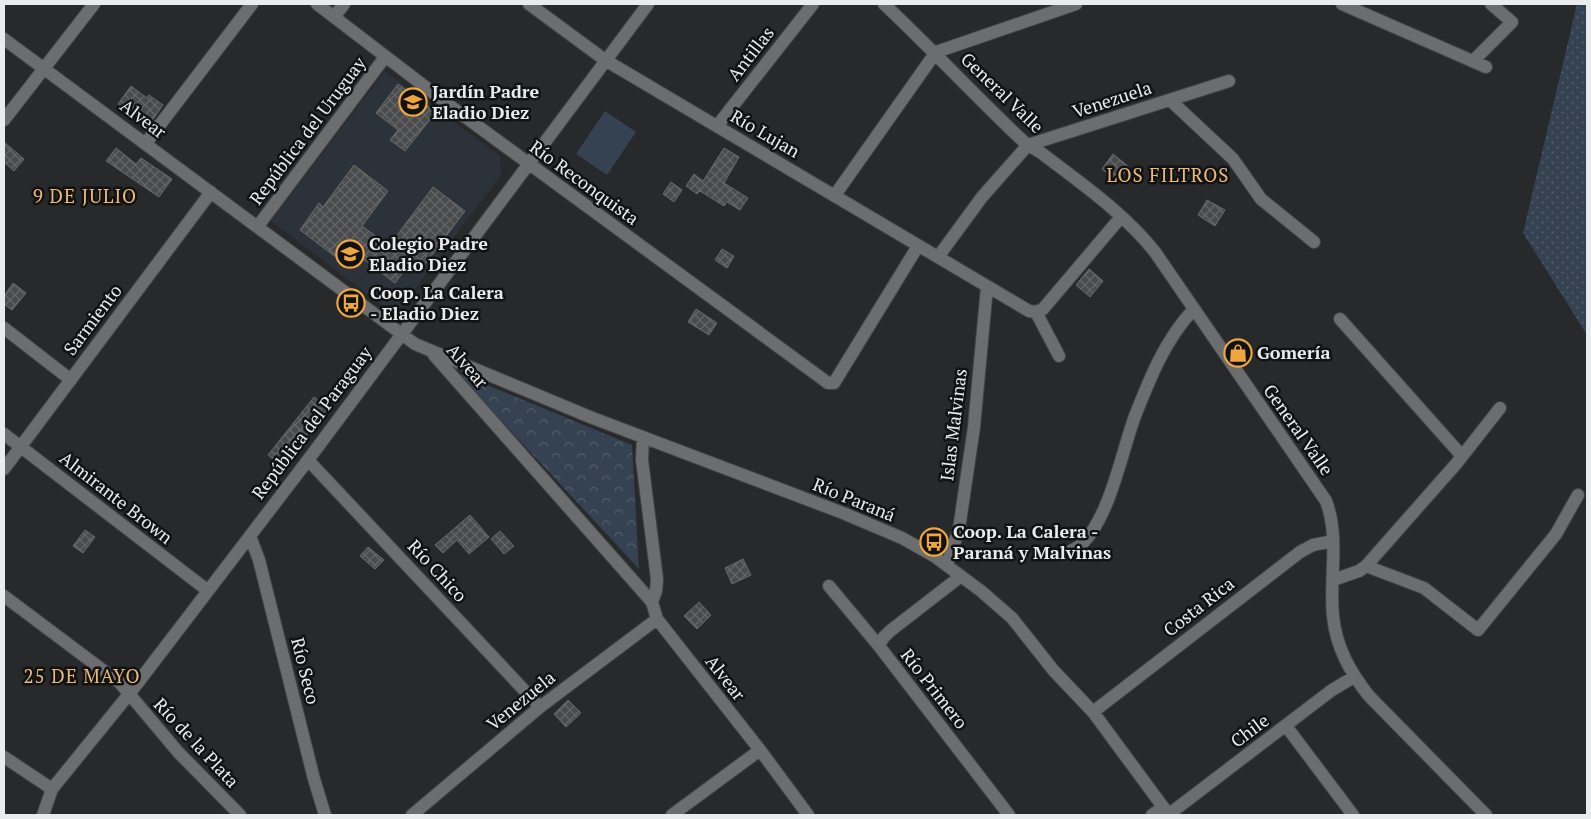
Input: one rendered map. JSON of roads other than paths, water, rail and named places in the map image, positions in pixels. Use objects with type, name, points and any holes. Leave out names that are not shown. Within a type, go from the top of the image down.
[{"type":"street","points":[[4,120],[43,67],[94,4]]},
{"type":"street","points":[[146,143],[252,4]]},
{"type":"street","name":"Río Reconquista","points":[[317,4],[528,164],[828,383],[834,383],[918,246]]},
{"type":"street","points":[[334,17],[344,4]]},
{"type":"street","name":"Río Lujan","points":[[530,4],[605,60],[1032,312]]},
{"type":"street","name":"República del Paraguay","points":[[43,815],[52,789],[130,694],[207,590],[308,460],[648,4]]},
{"type":"street","name":"Antillas","points":[[717,126],[813,4]]},
{"type":"street","name":"General Valle","points":[[884,4],[936,52],[1028,145],[1042,153],[1121,217],[1156,252],[1326,502],[1331,516],[1333,541],[1332,616],[1337,639],[1354,677],[1375,702],[1486,815]]},
{"type":"street","points":[[835,195],[936,52],[1050,7],[1076,4]]},
{"type":"street","points":[[1342,4],[1486,67]]},
{"type":"street","points":[[1473,61],[1512,22],[1491,4]]},
{"type":"street","name":"Alvear","points":[[4,39],[401,333],[430,351],[652,602],[656,619],[760,750],[808,815]]},
{"type":"street","name":"República del Uruguay","points":[[258,226],[386,57]]},
{"type":"street","name":"Venezuela","points":[[1028,145],[1229,81]]},
{"type":"street","points":[[1170,100],[1233,159],[1261,199],[1314,242]]},
{"type":"street","points":[[938,257],[982,197],[1028,145]]},
{"type":"street","name":"Sarmiento","points":[[4,470],[211,192]]},
{"type":"street","points":[[1059,356],[1032,312],[1043,309],[1121,217]]},
{"type":"street","name":"Islas Malvinas","points":[[947,565],[959,529],[974,427],[987,287]]},
{"type":"street","points":[[1064,555],[1082,544],[1093,530],[1107,499],[1136,415],[1168,340],[1194,310]]},
{"type":"street","points":[[1340,319],[1462,456]]},
{"type":"street","points":[[4,328],[70,380]]},
{"type":"street","name":"Río Paraná","points":[[430,351],[902,538],[947,565],[1003,608],[1054,670],[1093,712],[1111,739],[1167,812]]},
{"type":"street","points":[[1333,580],[1359,571],[1366,566],[1462,456],[1500,408]]},
{"type":"street","name":"Almirante Brown","points":[[4,434],[207,590]]},
{"type":"street","points":[[643,437],[642,460],[657,579],[656,591],[652,602]]},
{"type":"street","name":"Río Chico","points":[[308,460],[540,707]]},
{"type":"street","points":[[1366,566],[1424,588],[1478,630],[1556,534],[1578,495]]},
{"type":"street","name":"Río Seco","points":[[250,536],[259,560],[314,779],[325,815]]},
{"type":"street","name":"Costa Rica","points":[[1093,712],[1300,552],[1313,546],[1333,541]]},
{"type":"street","points":[[879,646],[890,630],[961,576]]},
{"type":"street","name":"Río Primero","points":[[829,586],[879,646],[1009,815]]},
{"type":"street","name":"Río de la Plata","points":[[4,596],[120,683],[178,752],[240,815]]},
{"type":"street","name":"Venezuela","points":[[412,815],[540,707],[656,619]]},
{"type":"street","name":"Chile","points":[[1152,815],[1167,812],[1286,726],[1332,690],[1354,677]]},
{"type":"street","points":[[1286,726],[1353,815]]},
{"type":"street","points":[[672,815],[760,750]]},
{"type":"street","points":[[4,757],[52,789]]},
{"type":"place","name":"Jardín Padre Eladio Diez","points":[[413,102]]},
{"type":"place","name":"Colegio Padre Eladio Diez","points":[[350,254]]},
{"type":"place","name":"Coop. La Calera - Eladio Diez","points":[[351,303]]},
{"type":"place","name":"Gomería","points":[[1238,353]]},
{"type":"place","name":"Coop. La Calera - Paraná y Malvinas","points":[[934,542]]},
{"type":"district","name":"LOS FILTROS","points":[[1168,175]]},
{"type":"district","name":"9 DE JULIO","points":[[85,196]]},
{"type":"district","name":"25 DE MAYO","points":[[82,676]]}]
